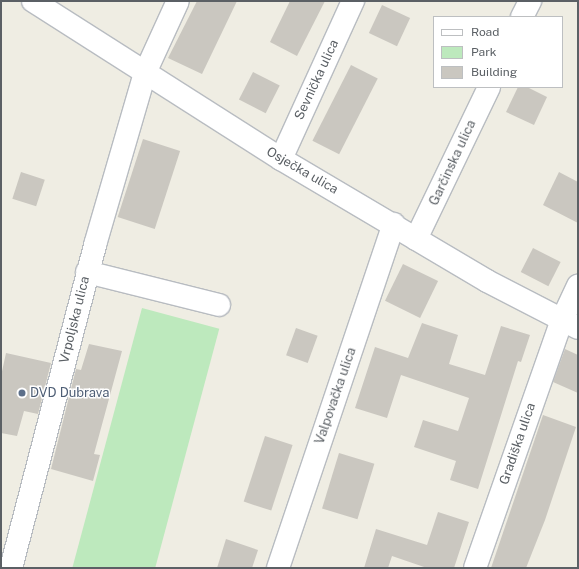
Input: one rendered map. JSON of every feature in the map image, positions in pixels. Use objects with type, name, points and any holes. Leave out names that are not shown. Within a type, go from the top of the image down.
[{"type":"street","name":"Osječka ulica","points":[[33,1],[281,159],[394,224],[416,239],[570,324]]},
{"type":"street","name":"Vrpoljska ulica","points":[[12,568],[88,272],[145,73],[178,1]]},
{"type":"street","name":"Sevnička ulica","points":[[281,159],[353,1]]},
{"type":"street","points":[[522,16],[530,1]]},
{"type":"street","name":"Garčinska ulica","points":[[416,239],[489,88]]},
{"type":"street","name":"Valpovačka ulica","points":[[278,568],[394,224]]},
{"type":"street","points":[[88,272],[219,305]]},
{"type":"street","name":"Gradiška ulica","points":[[475,568],[570,324],[578,285]]},
{"type":"green space","points":[[142,308],[219,329],[155,568],[72,568]]},
{"type":"building","points":[[197,1],[237,1],[202,74],[168,58]]},
{"type":"building","points":[[290,1],[325,1],[297,56],[270,42]]},
{"type":"building","points":[[382,5],[410,18],[397,46],[369,33]]},
{"type":"building","points":[[351,65],[378,79],[339,154],[312,141]]},
{"type":"building","points":[[253,72],[280,86],[266,113],[239,100]]},
{"type":"building","points":[[518,88],[529,88],[547,97],[534,125],[506,112]]},
{"type":"building","points":[[143,139],[180,151],[155,229],[118,217]]},
{"type":"building","points":[[21,172],[45,180],[36,206],[12,199]]},
{"type":"building","points":[[559,172],[578,182],[578,223],[543,205]]},
{"type":"building","points":[[533,248],[561,262],[548,286],[521,272]]},
{"type":"building","points":[[403,264],[438,281],[420,318],[385,301]]},
{"type":"building","points":[[422,323],[458,335],[449,364],[485,375],[501,326],[530,335],[521,362],[518,361],[478,489],[450,480],[456,461],[414,447],[423,420],[458,431],[469,398],[401,375],[387,418],[355,408],[375,347],[408,358]]},
{"type":"building","points":[[296,328],[318,336],[308,363],[286,355]]},
{"type":"building","points":[[89,344],[122,351],[94,454],[100,455],[93,481],[51,469],[76,369],[81,370]]},
{"type":"building","points":[[565,349],[578,355],[578,393],[553,382]]},
{"type":"building","name":"DVD Dubrava","points":[[6,353],[51,363],[38,414],[24,411],[17,436],[1,433],[1,376]]},
{"type":"building","points":[[543,415],[576,427],[545,520],[526,568],[491,568]]},
{"type":"building","points":[[265,436],[293,445],[271,511],[244,502]]},
{"type":"building","points":[[339,453],[374,464],[357,519],[322,508]]},
{"type":"building","points":[[438,512],[469,522],[454,568],[427,568],[392,556],[388,568],[364,568],[376,529],[427,545]]},
{"type":"building","points":[[226,539],[258,550],[252,568],[217,568]]},
{"type":"place","name":"DVD Dubrava","points":[[22,393]]}]
